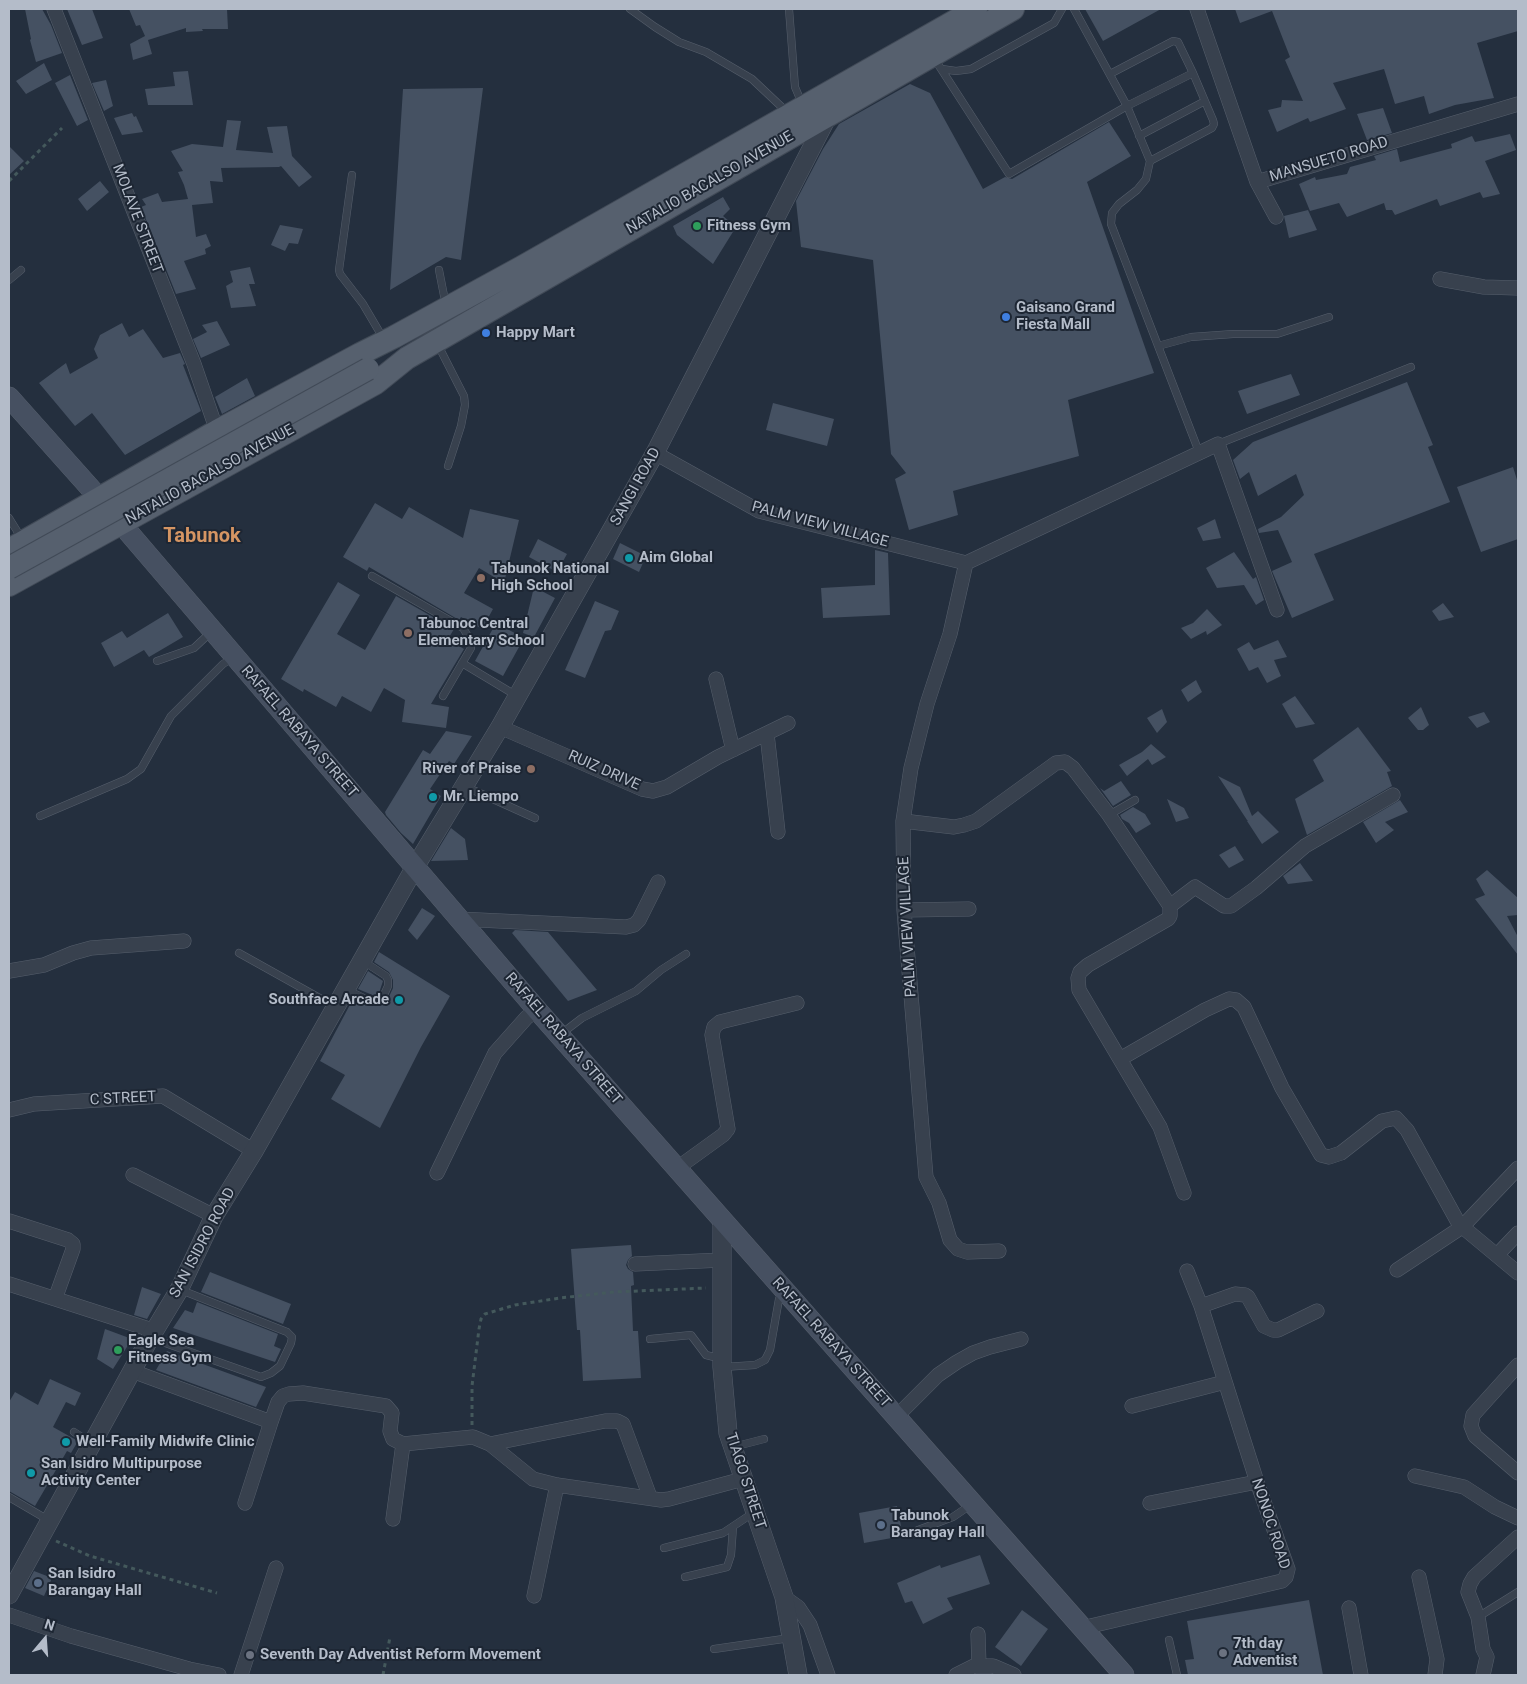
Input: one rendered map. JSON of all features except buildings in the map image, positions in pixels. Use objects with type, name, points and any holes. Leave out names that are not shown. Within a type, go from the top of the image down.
[{"type":"main road","name":"NATALIO BACALSO AVENUE","points":[[9,586],[376,383],[407,358],[809,114],[976,9]]},
{"type":"main road","name":"NATALIO BACALSO AVENUE","points":[[16,546],[217,431],[809,114],[937,62],[1013,9]]},
{"type":"main road","name":"NATALIO BACALSO AVENUE","points":[[368,369],[390,339]]},
{"type":"main road","name":"NATALIO BACALSO AVENUE","points":[[368,369],[407,358]]},
{"type":"main road","points":[[9,568],[368,369]]},
{"type":"main road","name":"RAFAEL RABAYA STREET","points":[[9,397],[122,524],[538,1011],[1124,1675]]},
{"type":"street","name":"MOLAVE STREET","points":[[54,9],[190,355],[217,431]]},
{"type":"street","name":"MANSUETO ROAD","points":[[1197,9],[1258,182],[1518,104]]},
{"type":"street","name":"SANGI ROAD","points":[[415,867],[500,726],[656,453],[809,114]]},
{"type":"street","points":[[1258,182],[1276,217]]},
{"type":"street","points":[[1440,279],[1484,286],[1518,288]]},
{"type":"street","points":[[966,564],[1218,444],[1277,610]]},
{"type":"street","name":"PALM VIEW VILLAGE","points":[[656,453],[759,511],[966,564],[950,634],[927,704],[911,768],[903,821],[904,910],[926,1177],[938,1203],[950,1240],[958,1249],[967,1252],[999,1251]]},
{"type":"street","points":[[716,679],[733,750]]},
{"type":"street","name":"RUIZ DRIVE","points":[[500,726],[642,788],[653,791],[667,787],[733,750],[788,723]]},
{"type":"street","points":[[767,734],[778,832]]},
{"type":"street","points":[[903,821],[954,827],[964,826],[976,821],[1056,763],[1065,762],[1073,768],[1109,815],[1170,906],[1170,916],[1168,920],[1088,965],[1080,972],[1078,978],[1079,990],[1160,1127],[1184,1193]]},
{"type":"street","points":[[1170,906],[1195,887],[1198,887],[1224,906],[1231,906],[1256,888],[1306,846],[1394,795]]},
{"type":"street","name":"SAN ISIDRO ROAD","points":[[9,1595],[132,1371],[179,1290],[214,1216],[254,1151],[415,867]]},
{"type":"street","points":[[458,919],[626,927],[634,925],[639,920],[658,882]]},
{"type":"street","points":[[904,910],[969,909]]},
{"type":"street","points":[[9,971],[44,965],[91,948],[184,941]]},
{"type":"street","points":[[1120,1060],[1205,1010],[1229,999],[1236,1000],[1244,1007],[1282,1088],[1314,1146],[1321,1155],[1329,1157],[1341,1153],[1382,1121],[1396,1118],[1407,1130],[1462,1227],[1518,1273]]},
{"type":"street","points":[[676,1169],[723,1135],[728,1129],[712,1035],[714,1027],[720,1022],[797,1003]]},
{"type":"street","points":[[438,1173],[495,1053],[527,1017],[538,1011]]},
{"type":"street","name":"C STREET","points":[[9,1110],[34,1104],[163,1096],[254,1151]]},
{"type":"street","points":[[1397,1270],[1462,1227],[1518,1168]]},
{"type":"street","points":[[133,1174],[214,1216]]},
{"type":"street","points":[[9,1221],[68,1240],[73,1244],[73,1249],[55,1299]]},
{"type":"street","name":"TIAGO STREET","points":[[722,1221],[722,1363],[728,1432],[784,1597],[798,1675]]},
{"type":"street","points":[[1497,1256],[1518,1233]]},
{"type":"street","points":[[635,1264],[722,1260]]},
{"type":"street","name":"NONOC ROAD","points":[[1082,1628],[1282,1581],[1286,1577],[1288,1569],[1257,1482],[1201,1306],[1187,1271]]},
{"type":"street","points":[[9,1284],[153,1334]]},
{"type":"street","points":[[1201,1306],[1235,1294],[1245,1295],[1248,1297],[1264,1326],[1273,1330],[1278,1330],[1317,1311]]},
{"type":"street","points":[[897,1416],[938,1375],[957,1362],[973,1353],[1022,1339]]},
{"type":"street","points":[[1518,1365],[1473,1415],[1471,1426],[1475,1436],[1518,1473]]},
{"type":"street","points":[[132,1371],[271,1422]]},
{"type":"street","points":[[1132,1406],[1225,1382]]},
{"type":"street","points":[[245,1503],[278,1402],[283,1396],[303,1393],[386,1406],[392,1413],[390,1431],[393,1439],[403,1444],[473,1437],[490,1444],[533,1479],[557,1485],[650,1497],[660,1500],[743,1480]]},
{"type":"street","points":[[490,1444],[605,1421],[617,1421],[623,1424],[650,1497]]},
{"type":"street","points":[[393,1519],[403,1444]]},
{"type":"street","points":[[1415,1476],[1464,1487],[1495,1507],[1518,1518]]},
{"type":"street","points":[[1150,1503],[1257,1482]]},
{"type":"street","points":[[534,1596],[557,1485]]},
{"type":"street","points":[[1483,1675],[1487,1656],[1478,1617],[1468,1592],[1470,1584],[1474,1577],[1518,1537]]},
{"type":"street","points":[[241,1675],[276,1568]]},
{"type":"street","points":[[1419,1577],[1437,1658],[1435,1675]]},
{"type":"street","points":[[784,1597],[798,1607],[810,1624],[828,1675]]},
{"type":"street","points":[[1348,1608],[1361,1675]]},
{"type":"street","points":[[9,1615],[189,1672],[219,1675]]},
{"type":"street","points":[[978,1634],[979,1666]]},
{"type":"street","points":[[959,1674],[974,1666],[993,1666],[1014,1675]]},
{"type":"lane","points":[[630,9],[679,42],[706,52],[809,114]]},
{"type":"lane","points":[[789,9],[795,87],[809,114]]},
{"type":"lane","points":[[937,62],[956,71],[971,69],[1054,24],[1062,9]]},
{"type":"lane","points":[[1074,9],[1110,74],[1150,161],[1146,179],[1137,190],[1119,204],[1112,213],[1111,224],[1199,452]]},
{"type":"lane","points":[[1110,74],[1164,44],[1173,41],[1178,42],[1193,73],[1214,120],[1212,128],[1150,161]]},
{"type":"lane","points":[[937,62],[1009,174],[1126,106],[1193,73]]},
{"type":"lane","points":[[1139,136],[1205,101]]},
{"type":"lane","points":[[352,175],[340,274],[390,339]]},
{"type":"lane","points":[[9,280],[21,270]]},
{"type":"lane","points":[[439,270],[446,309]]},
{"type":"lane","points":[[1158,346],[1191,337],[1233,334],[1277,334],[1329,317]]},
{"type":"lane","points":[[436,341],[464,396],[465,405],[461,426],[448,466]]},
{"type":"lane","points":[[1218,444],[1411,367]]},
{"type":"lane","points":[[9,518],[16,546]]},
{"type":"lane","points":[[372,576],[463,628],[469,638],[471,648],[443,696]]},
{"type":"lane","points":[[157,661],[194,648],[213,630]]},
{"type":"lane","points":[[40,816],[127,779],[141,769],[171,716],[223,664],[234,656]]},
{"type":"lane","points":[[462,663],[517,696]]},
{"type":"lane","points":[[464,786],[535,818]]},
{"type":"lane","points":[[1109,815],[1135,800]]},
{"type":"lane","points":[[239,953],[335,1007]]},
{"type":"lane","points":[[560,1035],[582,1018],[636,991],[661,970],[686,954]]},
{"type":"lane","points":[[345,988],[370,1001],[383,998],[388,986],[386,976],[361,960]]},
{"type":"lane","points":[[153,1334],[261,1377],[271,1373],[280,1366],[291,1343],[292,1337],[287,1332],[179,1290]]},
{"type":"lane","points":[[650,1340],[690,1335],[706,1355],[722,1363],[755,1365],[765,1360],[770,1350],[779,1299],[784,1290]]},
{"type":"lane","points":[[74,1432],[92,1444]]},
{"type":"lane","points":[[732,1447],[764,1439]]},
{"type":"lane","points":[[9,1497],[50,1521]]},
{"type":"lane","points":[[918,1530],[953,1517],[973,1504]]},
{"type":"lane","points":[[664,1548],[723,1533],[748,1517],[757,1516]]},
{"type":"lane","points":[[685,1577],[727,1567],[731,1554],[733,1527]]},
{"type":"lane","points":[[1478,1617],[1518,1592]]},
{"type":"lane","points":[[714,1649],[791,1638]]},
{"type":"lane","points":[[1168,1640],[1177,1675]]},
{"type":"path","points":[[9,181],[62,128]]},
{"type":"path","points":[[473,1437],[472,1386],[479,1329],[481,1319],[485,1314],[515,1305],[614,1292],[722,1288]]},
{"type":"path","points":[[55,1541],[90,1556],[217,1593]]},
{"type":"path","points":[[383,1675],[390,1637]]},
{"type":"place","name":"Fitness Gym","points":[[697,226]]},
{"type":"place","name":"Gaisano Grand Fiesta Mall","points":[[1006,317]]},
{"type":"place","name":"Happy Mart","points":[[486,333]]},
{"type":"place","name":"Aim Global","points":[[629,558]]},
{"type":"place","name":"Tabunok National High School","points":[[481,578]]},
{"type":"place","name":"Tabunoc Central Elementary School","points":[[408,633]]},
{"type":"place","name":"River of Praise","points":[[531,769]]},
{"type":"place","name":"Mr. Liempo","points":[[433,797]]},
{"type":"place","name":"Southface Arcade","points":[[399,1000]]},
{"type":"place","name":"Eagle Sea Fitness Gym","points":[[118,1350]]},
{"type":"place","name":"Well-Family Midwife Clinic","points":[[66,1442]]},
{"type":"place","name":"San Isidro Multipurpose Activity Center","points":[[31,1473]]},
{"type":"place","name":"Tabunok Barangay Hall","points":[[881,1525]]},
{"type":"place","name":"San Isidro Barangay Hall","points":[[38,1583]]},
{"type":"place","name":"7th day Adventist","points":[[1223,1653]]},
{"type":"place","name":"Seventh Day Adventist Reform Movement","points":[[250,1655]]},
{"type":"district","name":"Tabunok","points":[[202,537]]}]
